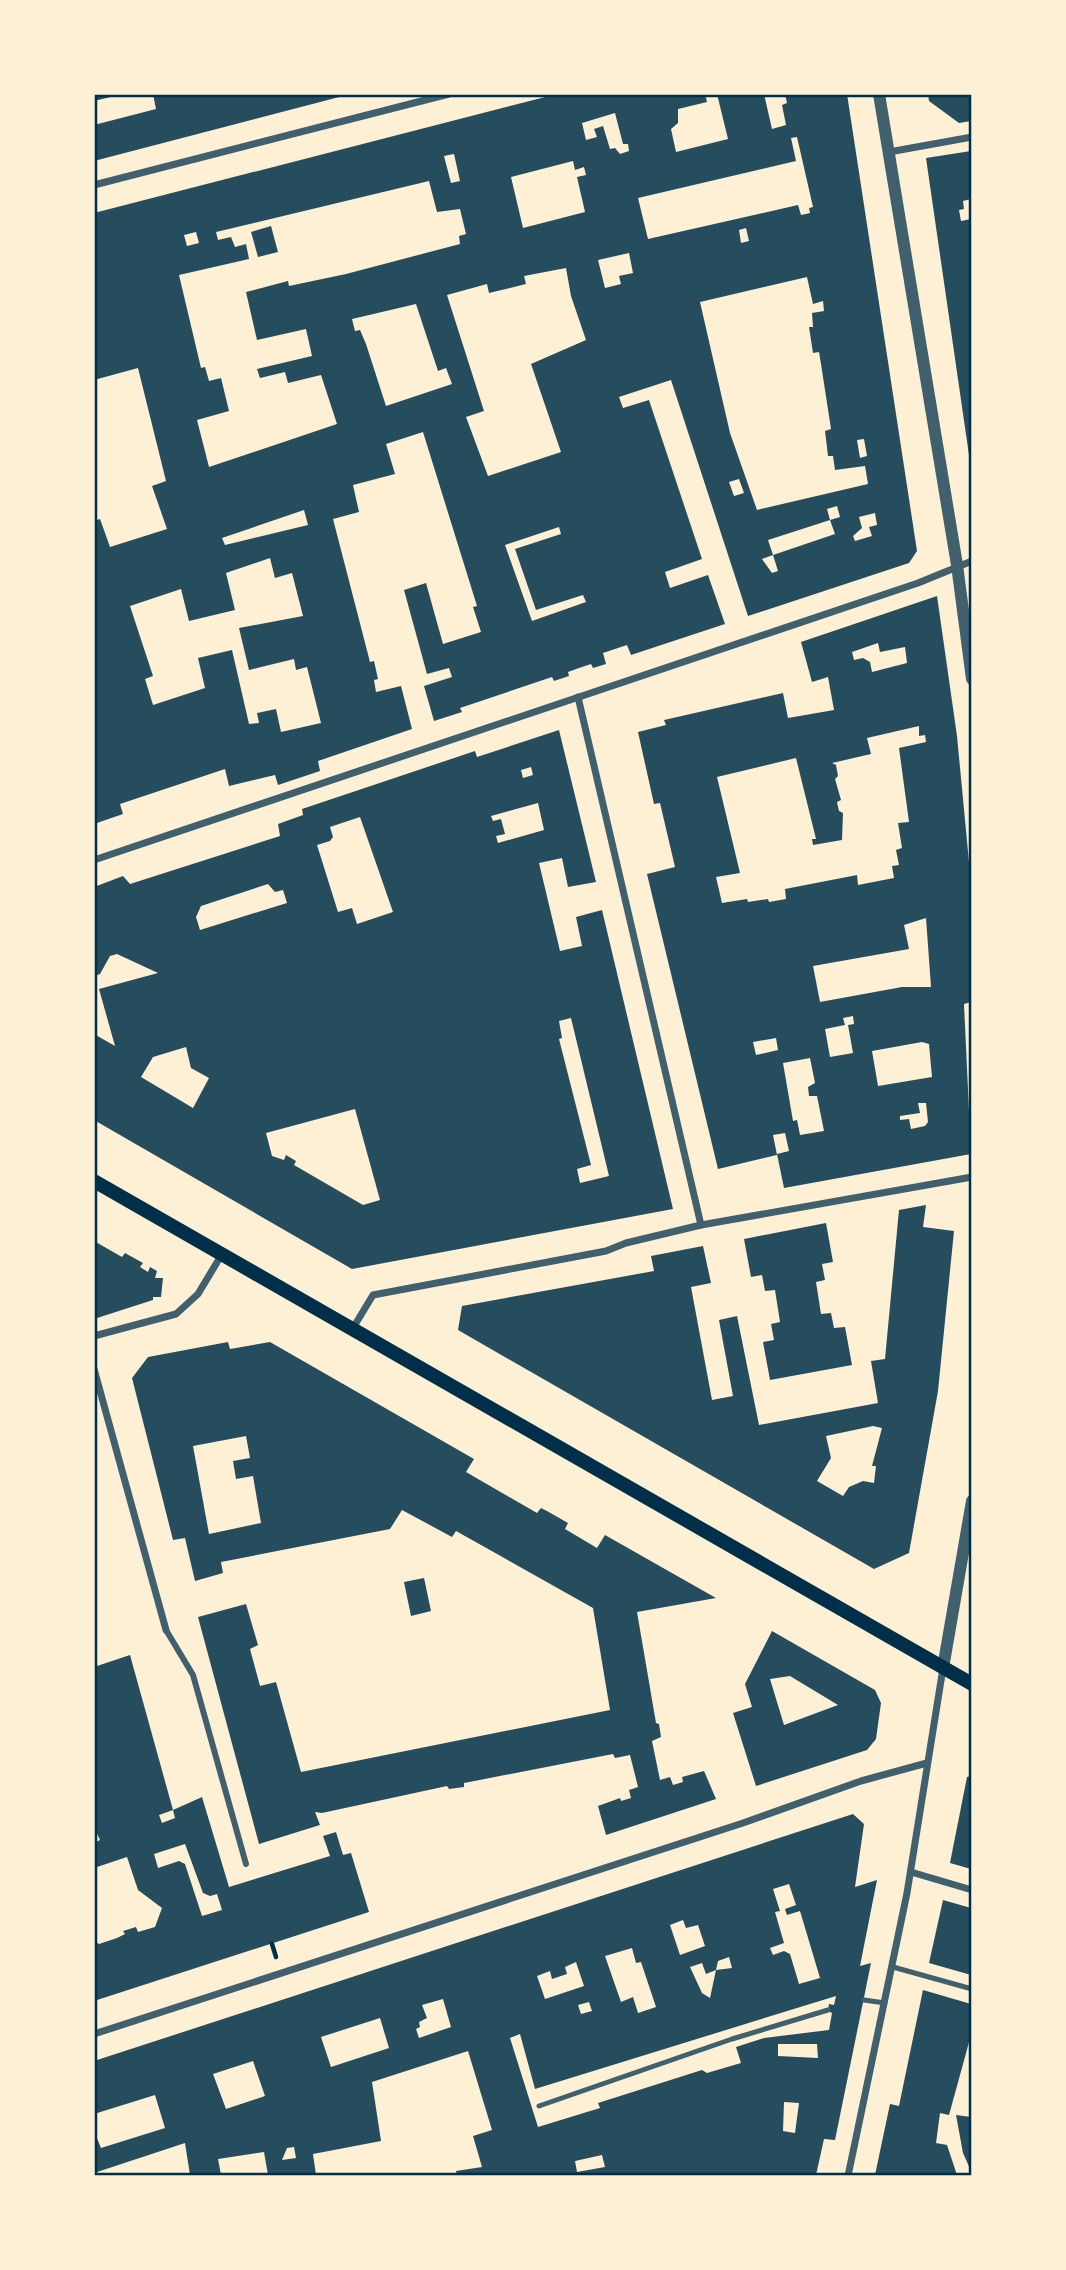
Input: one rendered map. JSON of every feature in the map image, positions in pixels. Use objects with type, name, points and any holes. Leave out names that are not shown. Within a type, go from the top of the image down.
[{"type":"main road","points":[[94,1181],[971,1684]]},
{"type":"street","points":[[94,185],[449,94]]},
{"type":"street","points":[[879,94],[957,565],[971,679]]},
{"type":"street","points":[[889,152],[971,137]]},
{"type":"street","points":[[94,860],[918,583],[971,561]]},
{"type":"street","points":[[578,697],[701,1225]]},
{"type":"street","points":[[353,1328],[373,1295],[606,1251],[626,1243],[701,1225],[971,1177]]},
{"type":"street","points":[[94,1336],[176,1314],[198,1293],[222,1254]]},
{"type":"street","points":[[94,1369],[166,1630],[193,1675],[246,1864]]},
{"type":"street","points":[[848,2175],[911,1872],[971,1501]]},
{"type":"street","points":[[94,2034],[861,1782],[927,1763]]},
{"type":"street","points":[[911,1872],[971,1890]]},
{"type":"lane","points":[[893,1967],[971,1989]]},
{"type":"lane","points":[[864,2000],[885,2003]]},
{"type":"lane","points":[[539,2106],[732,2039],[828,2010]]},
{"type":"building","points":[[94,94],[118,94],[119,95],[94,101]]},
{"type":"building","points":[[153,94],[347,95],[94,161],[94,125],[156,109]]},
{"type":"building","points":[[557,94],[705,94],[707,102],[678,109],[678,123],[671,129],[676,152],[728,139],[717,94],[764,94],[772,129],[786,125],[782,105],[787,103],[785,94],[847,94],[917,551],[909,563],[748,616],[671,380],[619,397],[623,408],[649,400],[702,559],[665,572],[670,588],[708,575],[725,624],[631,655],[627,645],[603,653],[606,664],[593,668],[591,664],[568,672],[569,676],[554,681],[552,677],[460,708],[462,712],[434,721],[424,686],[452,677],[449,668],[427,674],[404,590],[426,583],[443,644],[481,632],[473,607],[477,606],[423,432],[386,444],[395,474],[353,485],[359,512],[333,519],[370,662],[374,661],[378,679],[374,680],[376,692],[401,686],[412,729],[318,761],[320,771],[278,785],[275,775],[229,786],[225,769],[120,804],[123,814],[94,824],[94,521],[100,519],[110,547],[167,529],[152,486],[166,481],[138,368],[94,380],[94,213]],"holes":[[[615,113],[623,144],[628,144],[629,151],[620,154],[615,148],[610,149],[603,126],[594,129],[597,137],[586,140],[582,123]],[[797,137],[813,207],[809,208],[810,213],[801,215],[798,205],[648,239],[638,198],[796,161],[791,138]],[[454,154],[460,181],[451,183],[444,156]],[[573,161],[575,170],[584,167],[586,175],[577,177],[585,212],[523,228],[511,177]],[[429,181],[437,212],[460,209],[466,234],[459,236],[460,244],[346,274],[289,286],[288,281],[246,292],[257,340],[306,329],[312,356],[257,369],[260,378],[285,372],[288,383],[321,375],[337,424],[209,467],[197,420],[229,411],[221,378],[209,381],[205,367],[201,368],[179,275],[249,259],[246,244],[235,247],[231,237],[218,240],[216,232]],[[746,228],[749,241],[741,243],[739,230]],[[196,232],[199,243],[187,246],[184,235]],[[629,253],[633,273],[619,276],[621,284],[605,288],[598,260]],[[566,268],[571,296],[586,340],[531,364],[561,452],[488,476],[466,417],[484,411],[447,295],[487,284],[489,293],[526,284],[524,276]],[[807,277],[813,304],[823,301],[824,311],[812,313],[813,327],[809,327],[813,353],[819,352],[831,429],[825,431],[828,456],[833,456],[835,470],[865,466],[868,484],[757,510],[730,433],[700,302]],[[416,304],[438,371],[446,368],[452,384],[386,406],[360,330],[355,331],[352,319]],[[864,439],[867,456],[860,458],[857,440]],[[739,479],[744,493],[734,496],[729,482]],[[837,506],[840,517],[830,520],[827,509]],[[304,510],[308,525],[225,545],[222,538]],[[875,513],[877,525],[869,527],[872,536],[855,541],[853,536],[862,528],[859,517]],[[830,520],[835,534],[773,555],[768,540]],[[559,527],[561,534],[515,549],[536,610],[583,595],[586,602],[532,621],[505,545]],[[773,555],[778,571],[772,573],[762,559]],[[270,558],[275,578],[292,573],[303,616],[239,628],[249,670],[294,659],[296,670],[307,667],[321,723],[281,732],[276,709],[257,713],[259,723],[249,724],[232,650],[198,658],[205,688],[153,705],[145,679],[153,676],[130,606],[181,589],[189,621],[235,610],[226,573]]]},
{"type":"building","points":[[928,94],[971,94],[971,121],[959,123],[929,101]]},
{"type":"building","points":[[971,151],[971,199],[963,201],[964,209],[959,210],[961,221],[971,219],[970,462],[926,158]]},
{"type":"building","points":[[271,226],[278,252],[258,257],[251,232]]},
{"type":"building","points":[[937,596],[957,736],[971,883],[971,1002],[964,1004],[971,1154],[784,1188],[777,1154],[789,1151],[785,1133],[773,1135],[777,1155],[718,1169],[647,874],[675,867],[660,803],[654,804],[638,732],[666,725],[664,720],[783,693],[788,718],[834,710],[828,677],[812,682],[801,642]],"holes":[[[878,643],[880,652],[905,647],[907,663],[872,672],[870,662],[863,658],[854,660],[852,652]],[[919,726],[919,736],[925,735],[926,742],[899,748],[909,822],[898,823],[902,848],[896,850],[899,865],[892,866],[894,878],[858,885],[857,875],[785,889],[786,899],[769,902],[768,899],[748,902],[747,899],[722,903],[716,877],[740,873],[717,777],[796,758],[816,839],[812,839],[813,845],[842,840],[843,813],[839,811],[837,802],[841,800],[835,779],[838,776],[836,765],[832,763],[871,754],[867,738]],[[926,918],[931,987],[902,987],[820,1002],[813,966],[909,949],[904,925]],[[853,1016],[854,1024],[848,1025],[853,1053],[830,1057],[825,1029],[845,1025],[843,1018]],[[776,1038],[778,1050],[756,1055],[753,1042]],[[922,1042],[929,1044],[932,1077],[878,1086],[872,1051]],[[810,1058],[815,1083],[808,1087],[809,1096],[817,1096],[824,1131],[800,1135],[797,1120],[793,1121],[783,1063]],[[918,1103],[926,1103],[928,1122],[925,1126],[911,1129],[909,1119],[900,1120],[900,1116],[920,1113]]]},
{"type":"building","points":[[559,730],[596,882],[568,887],[562,858],[539,863],[560,951],[582,946],[576,917],[602,910],[673,1209],[352,1269],[94,1120],[94,1034],[115,1046],[99,989],[158,973],[117,954],[110,956],[100,974],[94,976],[94,887],[123,876],[130,884],[280,836],[278,824],[303,815],[302,809],[475,751],[477,757]],"holes":[[[531,767],[533,775],[523,778],[521,770]],[[538,803],[544,830],[498,843],[496,836],[505,834],[501,819],[493,821],[491,816]],[[360,817],[393,912],[357,924],[352,908],[338,912],[317,845],[330,841],[333,837],[330,827]],[[268,884],[275,892],[283,890],[287,903],[200,930],[196,917],[201,906]],[[571,1018],[609,1176],[580,1183],[577,1169],[591,1165],[559,1039],[562,1038],[559,1021]],[[186,1047],[191,1068],[209,1078],[193,1108],[141,1077],[153,1057]],[[355,1109],[380,1200],[363,1205],[294,1165],[296,1161],[286,1155],[284,1160],[272,1156],[266,1133]]]},
{"type":"building","points":[[926,1205],[923,1227],[954,1231],[938,1391],[909,1553],[874,1569],[458,1330],[462,1306],[654,1271],[651,1256],[703,1246],[711,1283],[691,1287],[712,1400],[733,1396],[719,1320],[737,1316],[759,1425],[878,1403],[871,1361],[885,1359],[899,1210]],"holes":[[[873,1426],[882,1428],[872,1466],[876,1466],[874,1483],[863,1481],[849,1487],[843,1496],[817,1481],[831,1458],[826,1436]]]},
{"type":"building","points":[[826,1223],[833,1262],[822,1264],[825,1280],[816,1282],[821,1314],[831,1313],[834,1328],[845,1327],[852,1365],[770,1380],[763,1342],[774,1340],[771,1324],[780,1322],[775,1290],[765,1291],[762,1275],[751,1277],[744,1239]]},
{"type":"building","points":[[94,1241],[122,1257],[125,1253],[143,1263],[140,1267],[148,1272],[150,1267],[157,1271],[155,1278],[163,1278],[161,1297],[153,1297],[153,1300],[94,1319]]},
{"type":"building","points":[[228,1342],[230,1349],[270,1342],[474,1459],[466,1472],[537,1513],[541,1508],[568,1523],[565,1529],[597,1548],[605,1535],[716,1598],[637,1612],[656,1723],[659,1724],[661,1737],[652,1741],[660,1780],[670,1777],[673,1785],[683,1782],[682,1777],[704,1771],[716,1799],[606,1835],[598,1806],[620,1798],[621,1801],[631,1798],[629,1790],[638,1787],[630,1755],[615,1758],[613,1754],[464,1783],[464,1787],[449,1789],[447,1786],[322,1813],[315,1812],[320,1825],[259,1844],[198,1617],[246,1604],[258,1645],[250,1649],[260,1686],[276,1682],[301,1772],[610,1710],[593,1608],[456,1531],[452,1537],[402,1510],[390,1529],[221,1562],[223,1573],[195,1581],[185,1538],[173,1540],[132,1378],[148,1357]],"holes":[[[246,1436],[250,1458],[233,1461],[236,1479],[253,1476],[261,1523],[209,1534],[193,1446]]]},
{"type":"building","points":[[424,1578],[431,1611],[411,1616],[404,1582]]},
{"type":"building","points":[[772,1631],[875,1690],[881,1703],[876,1739],[867,1750],[756,1786],[733,1713],[752,1707],[745,1684]],"holes":[[[790,1676],[838,1705],[784,1725],[770,1679]]]},
{"type":"building","points":[[130,1655],[173,1810],[202,1797],[229,1887],[330,1856],[323,1836],[336,1832],[343,1855],[351,1853],[369,1912],[94,2001],[94,1941],[99,1944],[117,1938],[125,1934],[123,1931],[136,1927],[138,1932],[155,1927],[162,1908],[138,1890],[127,1857],[94,1868],[94,1843],[100,1840],[94,1827],[94,1667]],"holes":[[[173,1810],[175,1818],[162,1823],[159,1815]],[[185,1844],[203,1893],[210,1896],[217,1894],[222,1910],[202,1916],[185,1864],[179,1861],[158,1868],[154,1854]]]},
{"type":"building","points":[[971,1776],[971,1869],[950,1863],[967,1777]]},
{"type":"building","points":[[853,1814],[864,1824],[855,1887],[877,1880],[860,1966],[871,1963],[835,2140],[824,2139],[816,2175],[457,2175],[456,2171],[482,2167],[473,2136],[492,2130],[468,2051],[372,2082],[381,2141],[313,2154],[316,2175],[268,2175],[264,2152],[218,2159],[221,2175],[190,2175],[185,2143],[94,2173],[94,2131],[101,2148],[165,2128],[155,2095],[94,2114],[94,2061]],"holes":[[[789,1884],[796,1905],[785,1909],[787,1915],[800,1911],[820,1978],[799,1984],[790,1954],[784,1951],[773,1955],[770,1948],[784,1943],[775,1912],[780,1911],[773,1889]],[[683,1920],[686,1928],[698,1925],[705,1946],[680,1955],[670,1925]],[[632,1948],[636,1963],[641,1962],[656,2007],[638,2013],[633,1997],[621,2002],[605,1956]],[[729,1957],[732,1968],[716,1970],[718,1961]],[[576,1962],[584,1986],[545,1999],[537,1976],[550,1971],[552,1979],[567,1974],[565,1967]],[[702,1963],[706,1974],[716,1970],[710,1998],[702,1993],[690,1967]],[[836,1996],[834,2005],[829,2004],[828,2011],[832,2013],[829,2030],[764,2038],[736,2047],[741,2063],[707,2073],[702,2070],[598,2103],[600,2108],[538,2127],[510,2038],[520,2034],[535,2089]],[[443,1999],[451,2027],[419,2038],[416,2029],[420,2027],[419,2022],[427,2018],[422,2005]],[[589,2002],[592,2011],[581,2014],[578,2005]],[[380,2018],[389,2048],[331,2067],[321,2037]],[[778,2044],[817,2044],[818,2058],[778,2056]],[[253,2061],[265,2096],[226,2109],[213,2074]],[[784,2102],[799,2103],[795,2133],[783,2131]],[[294,2147],[296,2158],[282,2160],[287,2148]],[[602,2155],[605,2167],[577,2172],[575,2161]]]},
{"type":"building","points":[[943,1900],[971,1908],[971,1975],[929,1963]]},
{"type":"building","points":[[923,1990],[971,2004],[971,2035],[949,2115],[940,2113],[936,2143],[947,2145],[957,2175],[875,2175],[890,2104],[899,2106]]},
{"type":"building","points":[[956,2115],[971,2117],[971,2171],[963,2153]]}]
